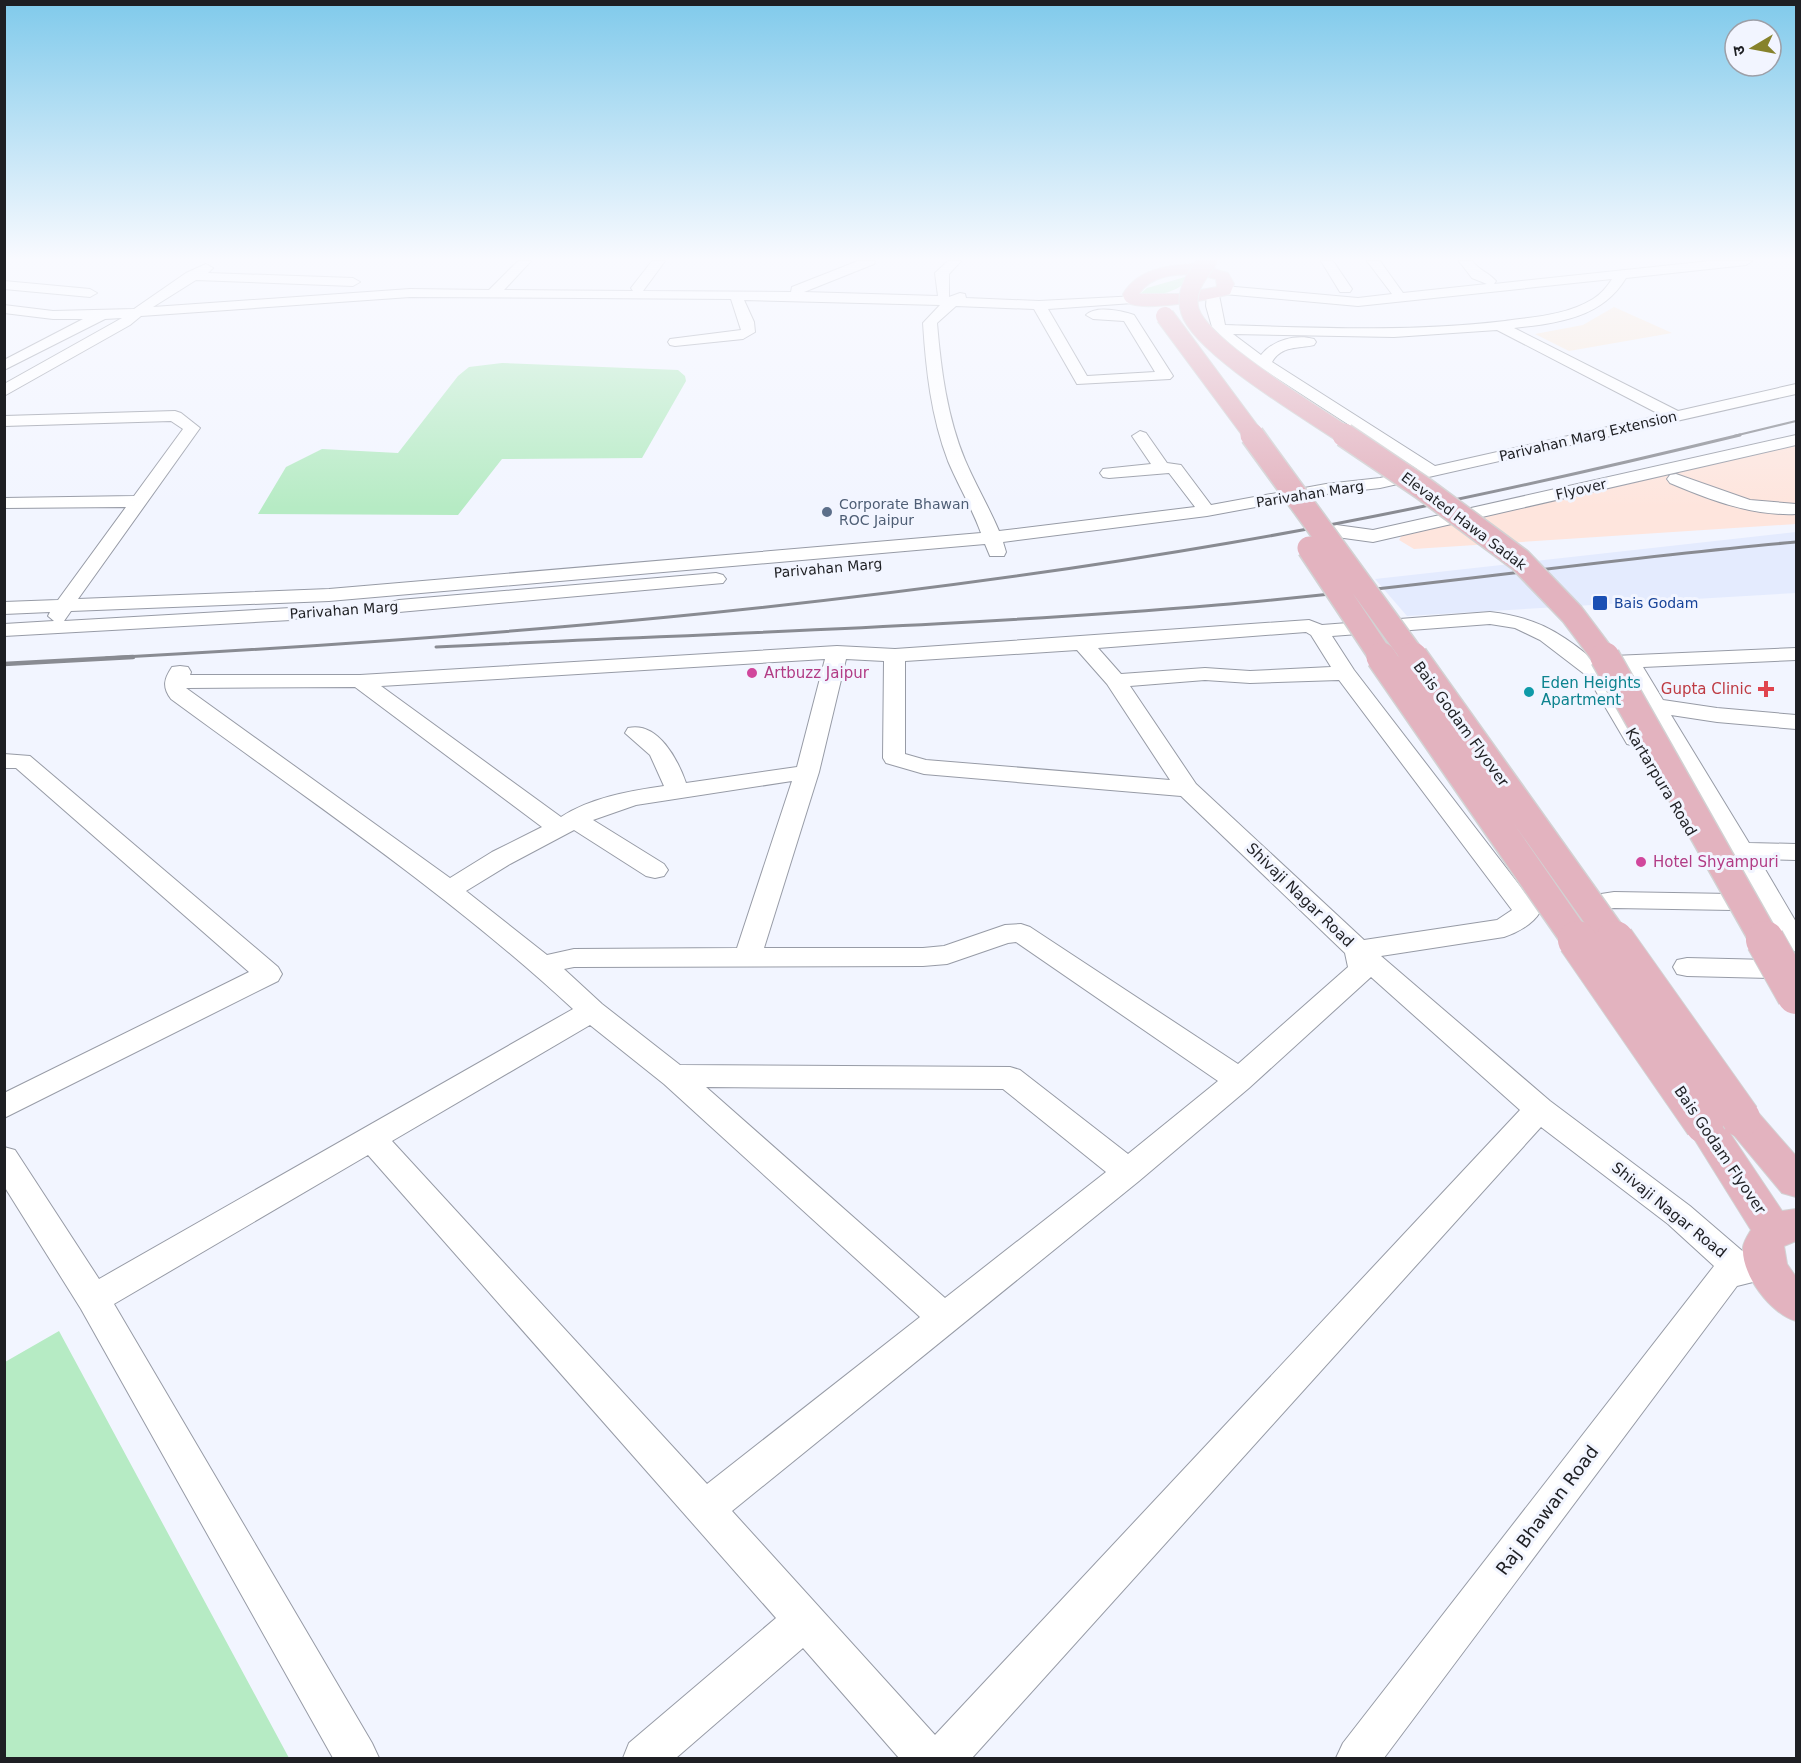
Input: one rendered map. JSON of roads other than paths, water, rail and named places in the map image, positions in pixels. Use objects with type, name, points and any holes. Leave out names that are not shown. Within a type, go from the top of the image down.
[{"type":"main road","name":"Bais Godam Flyover","points":[[1177,343],[1704,1124],[1769,1248],[1774,1282],[1797,1303]]},
{"type":"main road","name":"Bais Godam Flyover","points":[[1180,343],[1322,529],[1741,1118],[1797,1182]]},
{"type":"main road","name":"Elevated Hawa Sadak","points":[[1213,343],[1424,489],[1520,560],[1572,614],[1599,647],[1797,995]]},
{"type":"main road","name":"Elevated Hawa Sadak","points":[[1229,343],[1264,371],[1382,447],[1519,541],[1549,564],[1595,615],[1732,840],[1783,967]]},
{"type":"street","points":[[4,391],[78,343]]},
{"type":"street","points":[[932,343],[939,410],[956,460],[995,545]]},
{"type":"street","points":[[1061,343],[1082,381],[1165,376],[1145,343]]},
{"type":"street","points":[[1236,343],[1243,350],[1433,472]]},
{"type":"street","points":[[1264,362],[1270,351],[1282,343]]},
{"type":"street","points":[[1532,343],[1676,416]]},
{"type":"street","points":[[4,366],[49,344]]},
{"type":"street","name":"Parivahan Marg Extension","points":[[1380,483],[1797,389]]},
{"type":"street","points":[[4,421],[175,416],[192,428],[71,594],[66,606],[51,627]]},
{"type":"street","points":[[1140,436],[1162,468]]},
{"type":"street","points":[[1492,522],[1776,455],[1792,448],[1793,441]]},
{"type":"street","name":"Flyover","points":[[1344,561],[1351,550],[1373,536],[1793,441]]},
{"type":"street","points":[[1109,472],[1175,469],[1207,511]]},
{"type":"street","points":[[1676,479],[1714,495],[1744,504],[1797,509]]},
{"type":"street","name":"Parivahan Marg","points":[[4,630],[200,620],[494,599],[1208,524],[1338,498],[1380,483]]},
{"type":"street","name":"Parivahan Marg","points":[[4,608],[329,595],[995,545],[1051,532],[1207,511],[1326,489],[1380,483]]},
{"type":"street","points":[[4,503],[138,501]]},
{"type":"street","name":"Flyover","points":[[1322,529],[1373,536]]},
{"type":"street","points":[[944,1318],[674,1076],[592,1011],[542,965],[449,890],[179,694],[175,688],[177,677],[360,681],[837,652],[895,655],[1309,626],[1320,631],[1490,618],[1508,619],[1530,625],[1549,635],[1593,668],[1628,660],[1797,654]]},
{"type":"street","points":[[1320,631],[1345,673],[1527,912]]},
{"type":"street","name":"Shivaji Nagar Road","points":[[1082,643],[1116,681],[1137,716],[1188,789],[1358,950],[1539,1109],[1679,1215],[1769,1248]]},
{"type":"street","points":[[748,956],[807,772],[837,652]]},
{"type":"street","points":[[895,655],[894,758],[924,767],[1188,789]]},
{"type":"street","points":[[1628,660],[1797,943]]},
{"type":"street","name":"Kartarpura Road","points":[[1593,668],[1732,902],[1783,967],[1797,1017]]},
{"type":"street","points":[[1116,681],[1205,674],[1250,677],[1345,673]]},
{"type":"street","points":[[360,681],[566,823],[655,870]]},
{"type":"street","points":[[1611,699],[1718,715],[1797,722]]},
{"type":"street","points":[[636,733],[648,739],[662,754],[671,769],[677,792]]},
{"type":"street","points":[[4,761],[21,761],[268,974],[4,1107]]},
{"type":"street","points":[[449,890],[566,823],[594,810],[632,798],[807,772]]},
{"type":"street","points":[[1702,851],[1797,852]]},
{"type":"street","points":[[705,1509],[1128,1172],[1239,1080],[1362,970],[1358,950],[1504,928],[1527,912],[1614,900],[1732,902]]},
{"type":"street","points":[[542,965],[574,958],[923,957],[947,955],[1005,934],[1021,933],[1239,1080]]},
{"type":"street","points":[[1687,968],[1783,967]]},
{"type":"street","points":[[93,1299],[592,1011]]},
{"type":"street","points":[[674,1076],[1010,1078],[1128,1172]]},
{"type":"street","points":[[943,1758],[1539,1109]]},
{"type":"street","points":[[371,1138],[927,1758]]},
{"type":"street","points":[[4,1159],[93,1299],[357,1758]]},
{"type":"street","name":"Raj Bhawan Road","points":[[1358,1758],[1725,1276],[1769,1248]]},
{"type":"street","points":[[644,1758],[805,1620]]},
{"type":"railway","points":[[1734,436],[1796,421]]},
{"type":"railway","points":[[106,658],[528,630],[669,617],[949,585],[1229,543],[1357,520],[1549,480],[1740,435]]},
{"type":"railway","points":[[436,647],[924,625],[1119,613],[1434,583],[1796,542]]},
{"type":"railway","points":[[4,664],[133,657]]},
{"type":"place","name":"Corporate Bhawan ROC Jaipur","points":[[827,512]]},
{"type":"place","name":"Bais Godam","points":[[1600,603]]},
{"type":"place","name":"Artbuzz Jaipur","points":[[752,673]]},
{"type":"place","name":"Gupta Clinic","points":[[1766,689]]},
{"type":"place","name":"Eden Heights Apartment","points":[[1529,692]]},
{"type":"place","name":"Hotel Shyampuri","points":[[1641,862]]}]
